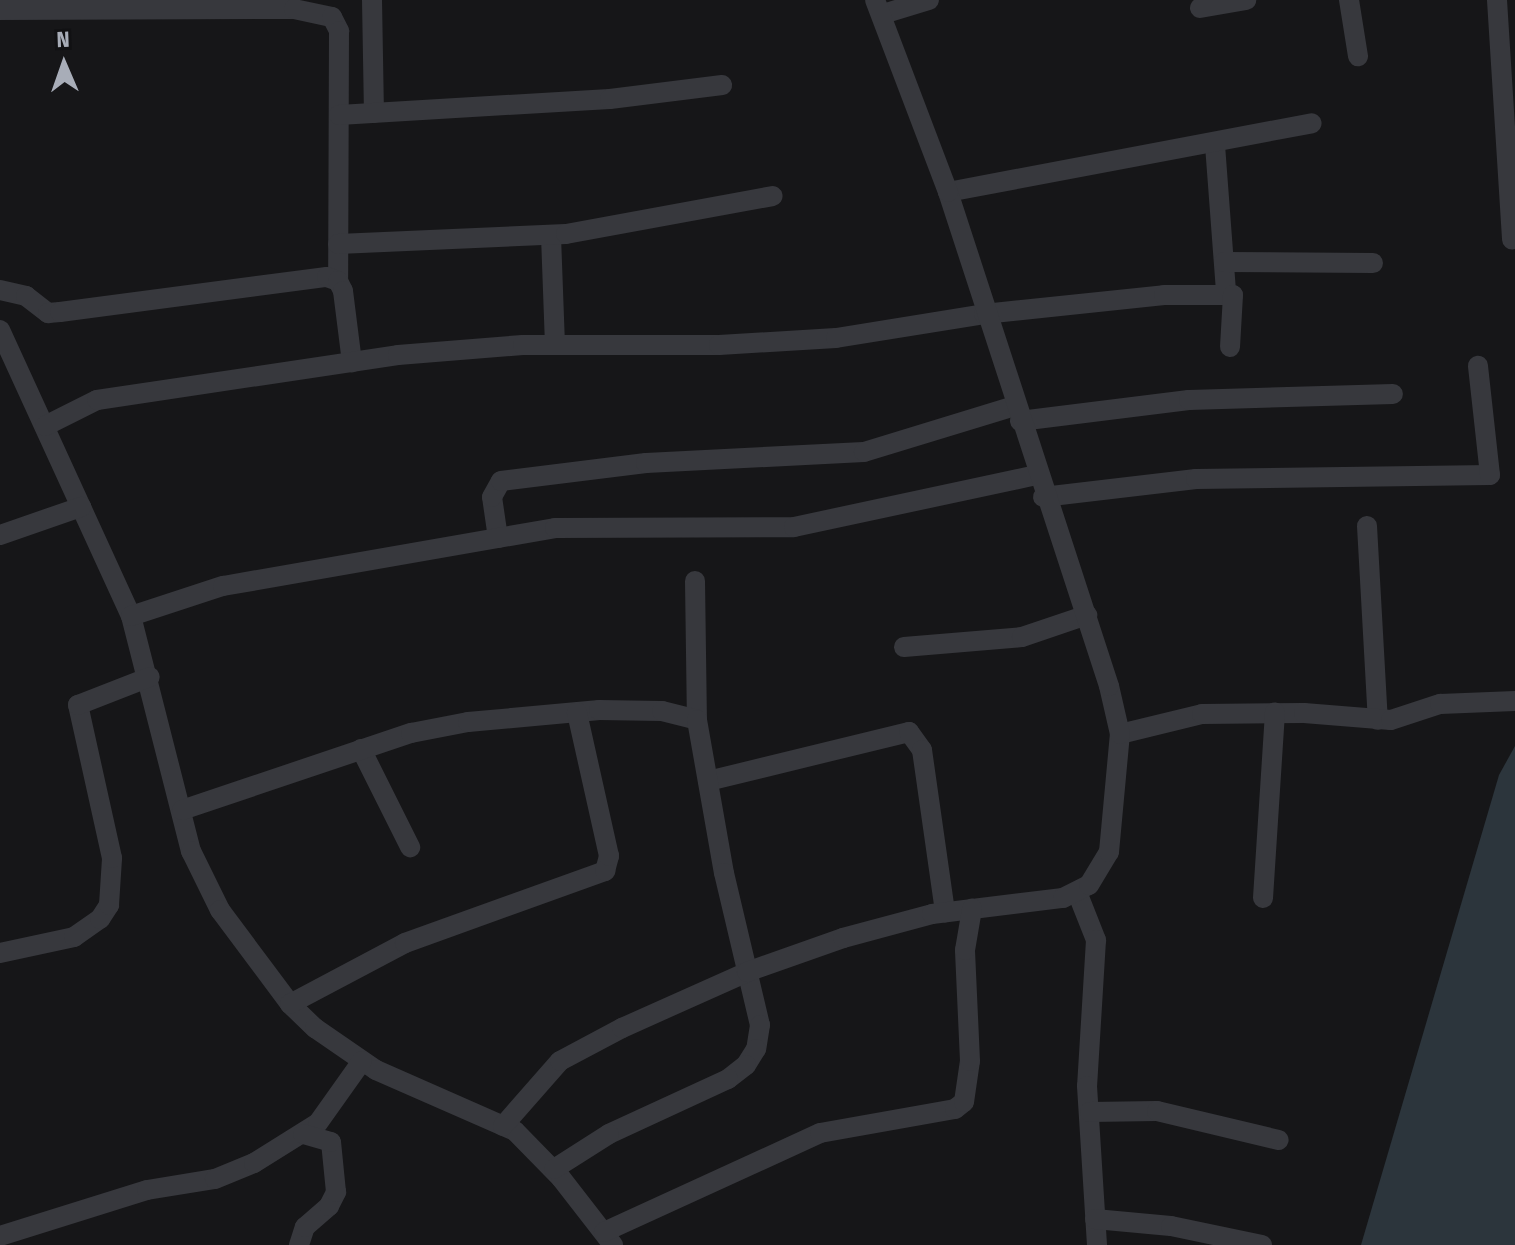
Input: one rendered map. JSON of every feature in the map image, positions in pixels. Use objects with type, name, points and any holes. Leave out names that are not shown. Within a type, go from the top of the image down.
[{"type":"street","points":[[372,0],[374,113]]},
{"type":"street","points":[[503,1126],[536,1084],[582,1047],[747,972],[843,938],[945,912],[1040,904],[1077,892],[1099,873],[1109,852],[1120,734],[1087,615],[1043,497],[948,192],[879,7],[929,0]]},
{"type":"street","points":[[1200,8],[1246,0]]},
{"type":"street","points":[[1349,0],[1358,56]]},
{"type":"street","points":[[1497,0],[1512,240]]},
{"type":"street","points":[[0,10],[119,4],[294,9],[332,17],[339,31],[338,281],[352,362]]},
{"type":"street","points":[[339,115],[610,99],[722,85]]},
{"type":"street","points":[[948,192],[1124,156],[1215,145],[1312,123]]},
{"type":"street","points":[[1215,145],[1226,293]]},
{"type":"street","points":[[338,244],[551,236],[773,196]]},
{"type":"street","points":[[551,236],[555,344]]},
{"type":"street","points":[[1224,262],[1373,263]]},
{"type":"street","points":[[0,290],[26,296],[48,313],[308,277],[338,281]]},
{"type":"street","points":[[45,426],[97,400],[352,362],[555,344],[719,345],[836,338],[984,314],[1226,293],[1233,295],[1230,347]]},
{"type":"street","points":[[0,330],[131,616],[205,887],[290,1004],[362,1061],[515,1131],[554,1169],[608,1239],[820,1133],[955,1109],[964,1102],[970,1061],[965,950],[972,909]]},
{"type":"street","points":[[1043,497],[1196,479],[1490,475],[1478,366]]},
{"type":"street","points":[[498,538],[492,497],[501,481],[646,463],[864,452],[1017,414],[1189,400],[1393,394]]},
{"type":"street","points":[[131,616],[223,586],[498,538],[581,527],[794,527],[1037,475]]},
{"type":"street","points":[[0,535],[81,507]]},
{"type":"street","points":[[1367,526],[1378,720]]},
{"type":"street","points":[[554,1169],[609,1134],[689,1098],[746,1065],[760,1025],[697,720],[695,581]]},
{"type":"street","points":[[904,647],[1022,637],[1087,615]]},
{"type":"street","points":[[0,953],[74,937],[100,919],[109,905],[112,858],[77,716],[85,699],[150,677]]},
{"type":"street","points":[[1120,734],[1168,718],[1275,712],[1378,720],[1440,704],[1515,701]]},
{"type":"street","points":[[182,810],[361,749],[468,722],[577,713],[662,711],[697,720]]},
{"type":"street","points":[[1263,898],[1275,712]]},
{"type":"street","points":[[290,1004],[405,943],[605,871],[609,856],[577,713]]},
{"type":"street","points":[[708,781],[909,732],[922,750],[945,912]]},
{"type":"street","points":[[361,749],[410,847]]},
{"type":"street","points":[[1077,892],[1096,940],[1088,1058],[1097,1245]]},
{"type":"street","points":[[0,1236],[101,1209],[147,1190],[215,1179],[303,1134],[340,1095],[362,1061]]},
{"type":"street","points":[[1090,1112],[1168,1113],[1279,1140]]},
{"type":"street","points":[[299,1245],[305,1227],[329,1206],[336,1192],[331,1142],[303,1134]]},
{"type":"street","points":[[1095,1219],[1171,1226],[1262,1245]]},
{"type":"shaded area","points":[[1515,746],[1515,1245],[1361,1245],[1499,775]]}]
